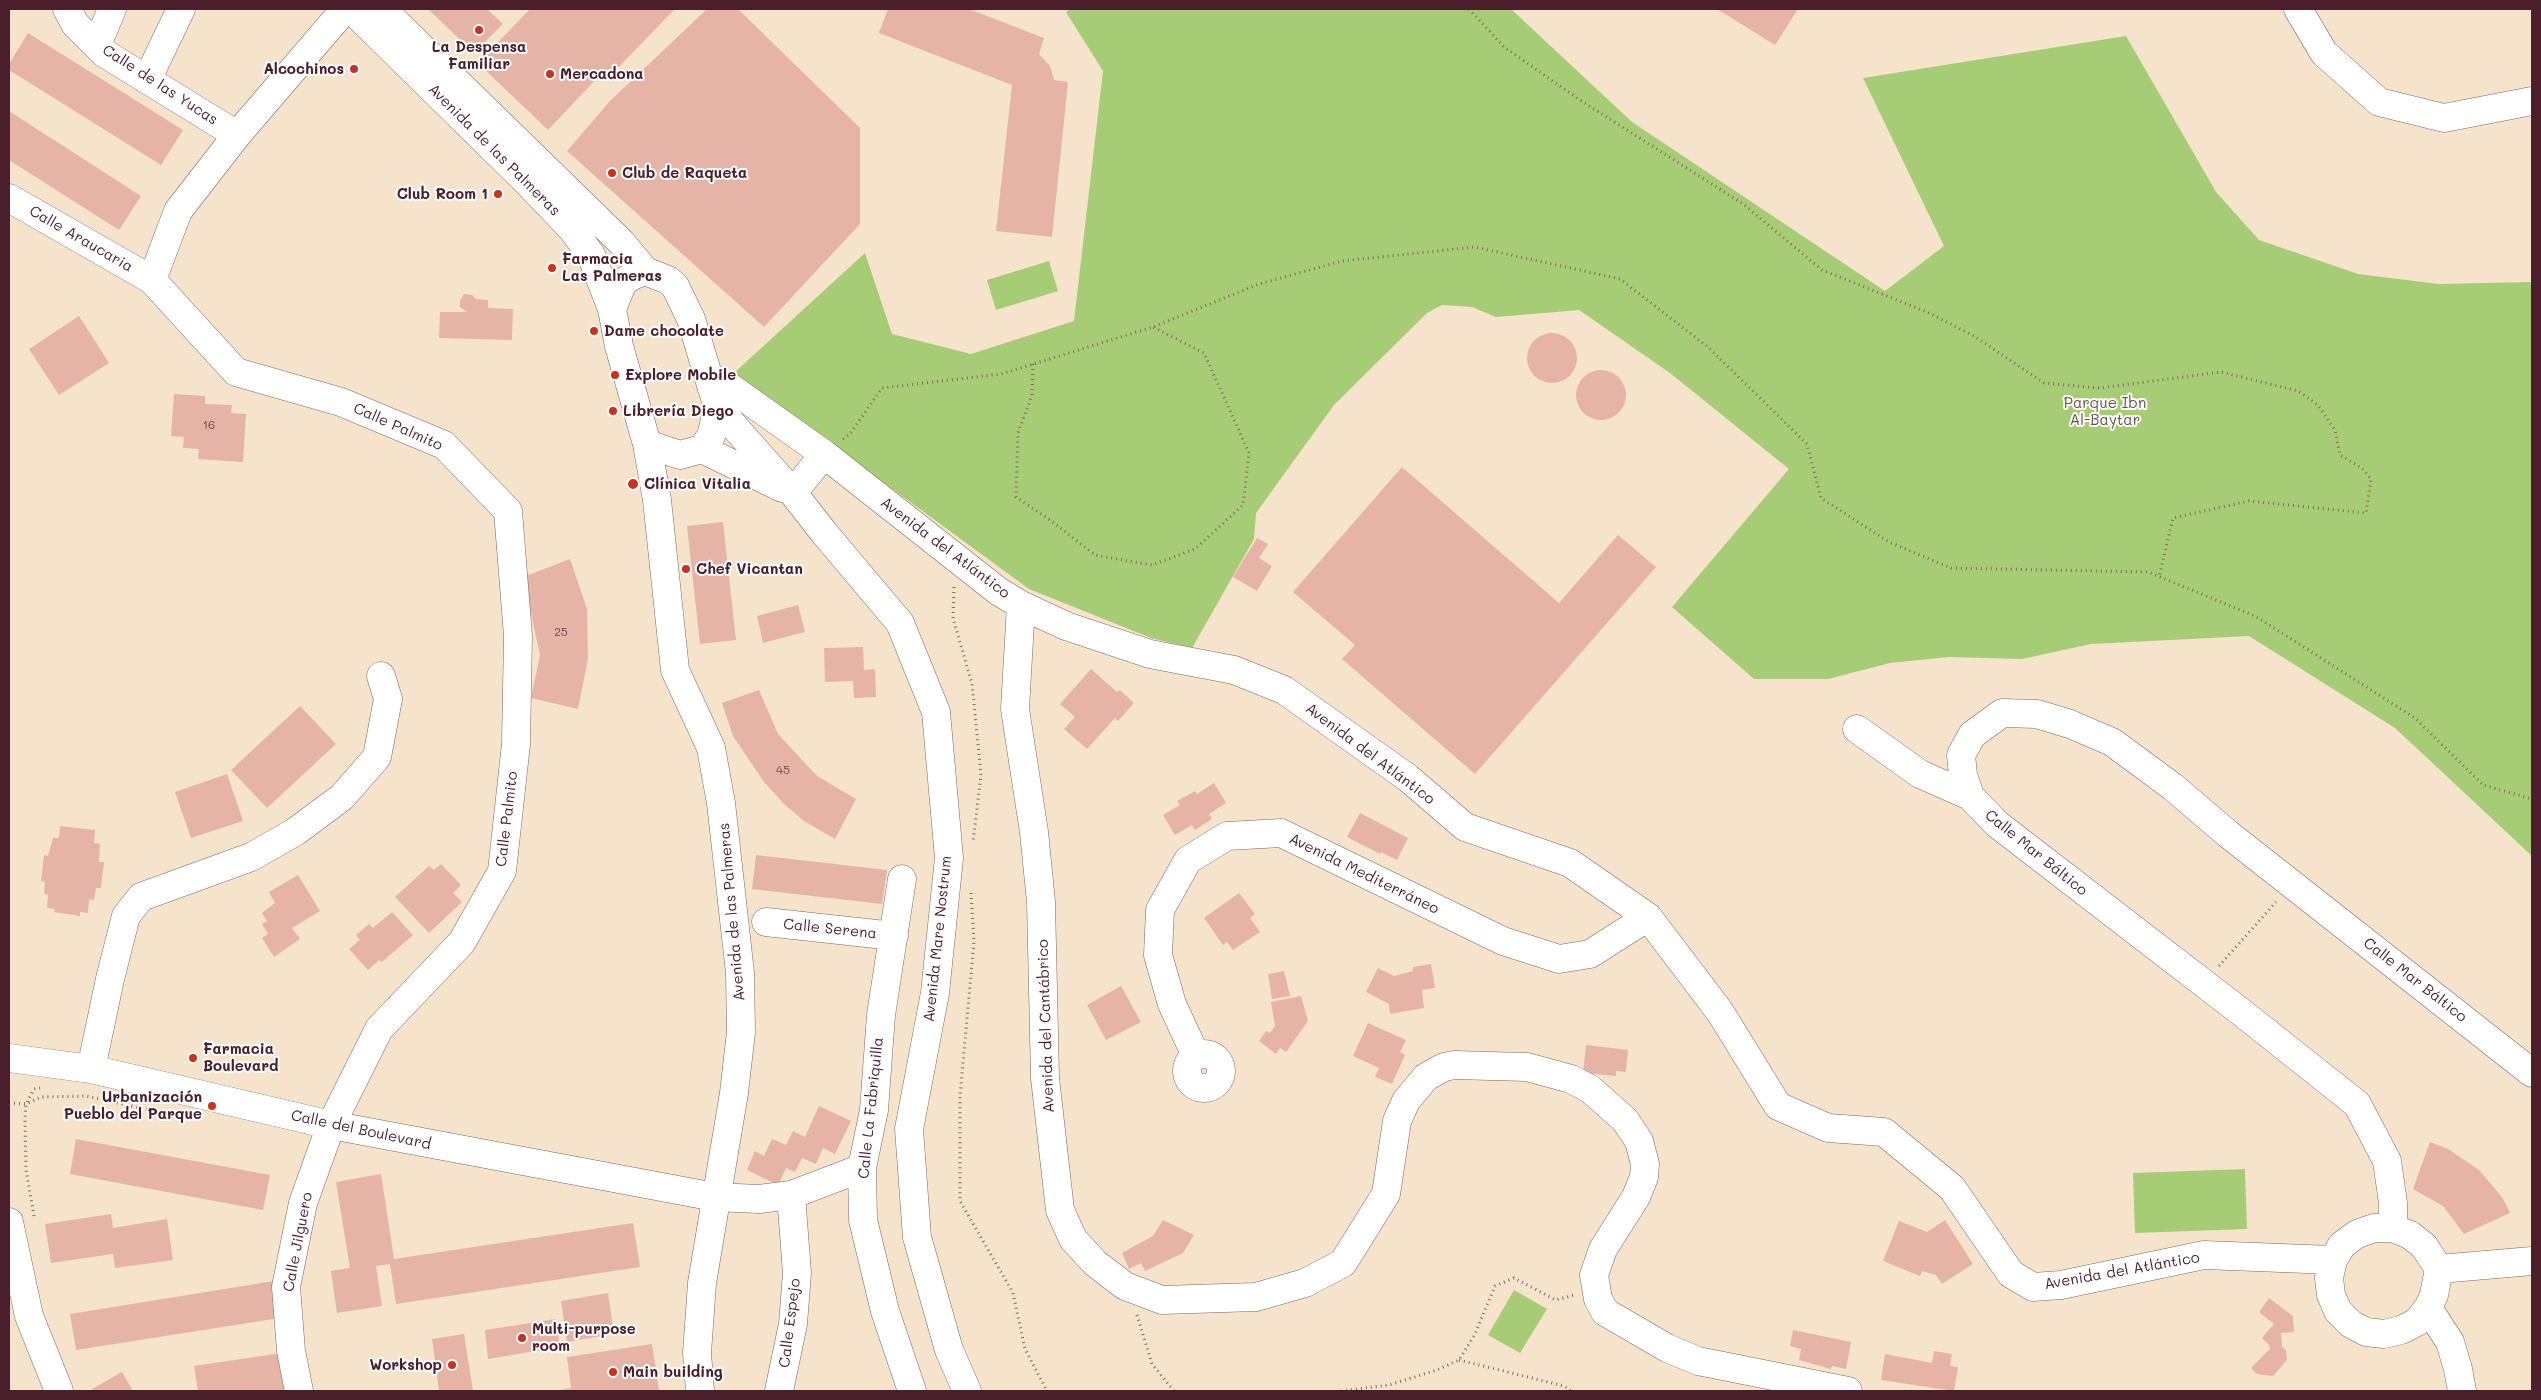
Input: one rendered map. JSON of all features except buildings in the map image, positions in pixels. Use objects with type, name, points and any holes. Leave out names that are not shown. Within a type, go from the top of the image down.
[{"type":"street","name":"Calle de las Yucas","points":[[67,9],[75,24],[104,53],[238,135]]},
{"type":"street","points":[[97,45],[112,9]]},
{"type":"street","points":[[147,80],[181,9]]},
{"type":"street","points":[[152,280],[178,211],[238,135],[345,9]]},
{"type":"street","name":"Avenida de las Palmeras","points":[[351,9],[573,230],[590,255],[612,309],[619,346],[647,444],[657,500],[674,670],[711,748],[721,803],[740,974],[741,1032],[734,1094],[715,1197],[702,1283],[697,1353],[700,1391]]},
{"type":"street","name":"Avenida de las Palmeras","points":[[382,9],[621,242],[645,271]]},
{"type":"street","points":[[2298,9],[2324,53],[2379,102],[2444,118],[2532,101]]},
{"type":"street","name":"Calle Araucaria","points":[[9,198],[152,280]]},
{"type":"street","points":[[612,309],[623,282],[634,274],[645,271],[668,280],[680,294],[691,319],[714,397],[712,436],[691,452],[657,500]]},
{"type":"street","name":"Calle Palmito","points":[[152,280],[236,372],[341,402],[444,445],[508,511],[518,656],[516,744],[502,871],[462,942],[378,1030],[331,1126]]},
{"type":"street","name":"Avenida del Atlántico","points":[[714,397],[731,388],[824,454],[998,591],[1021,605],[1066,626],[1150,654],[1234,670],[1284,690],[1408,778],[1465,827],[1570,863],[1648,917],[1720,1012],[1778,1106],[1828,1128],[1884,1132],[1952,1188],[2011,1274],[2033,1287],[2061,1285],[2204,1255],[2333,1260]]},
{"type":"street","name":"Avenida Mare Nostrum","points":[[714,397],[900,623],[936,712],[949,858],[935,993],[909,1129],[917,1237],[949,1350],[967,1391]]},
{"type":"street","name":"Avenida Mare Nostrum","points":[[647,444],[691,452],[793,493]]},
{"type":"street","points":[[793,493],[824,454]]},
{"type":"street","name":"Avenida del Cantábrico","points":[[1021,605],[1015,710],[1034,832],[1041,902],[1045,1078],[1060,1210],[1073,1239],[1095,1264],[1124,1286],[1162,1300],[1256,1297],[1305,1284],[1343,1263],[1386,1194],[1395,1132],[1401,1111],[1415,1088],[1426,1077],[1444,1066],[1489,1065],[1527,1067],[1558,1075],[1590,1089],[1634,1130],[1644,1158],[1644,1177],[1636,1197],[1602,1249],[1594,1275],[1598,1299],[1605,1312],[1682,1356],[1714,1365],[1848,1391]]},
{"type":"street","points":[[92,1069],[110,979],[126,916],[141,897],[251,857],[295,832],[342,797],[377,757],[388,698],[381,676]]},
{"type":"street","name":"Calle Mar Báltico","points":[[2393,1228],[2393,1203],[2387,1161],[2357,1104],[1996,824],[1970,796],[1963,776],[1961,755],[1972,734],[2002,713],[2037,714],[2070,724],[2112,742],[2173,788],[2228,834],[2532,1073]]},
{"type":"street","points":[[1857,729],[1920,774],[1970,796]]},
{"type":"street","name":"Avenida Mediterráneo","points":[[1196,1056],[1172,1004],[1158,955],[1160,910],[1188,860],[1227,836],[1281,833],[1503,941],[1559,959],[1590,954],[1648,917]]},
{"type":"street","name":"Calle La Fabriquilla","points":[[902,879],[881,1015],[874,1110],[862,1168],[863,1220],[885,1311],[912,1391]]},
{"type":"street","name":"Calle Serena","points":[[766,922],[894,936]]},
{"type":"street","name":"Calle del Boulevard","points":[[9,1058],[92,1069],[331,1126],[715,1197],[759,1199],[791,1195],[862,1168]]},
{"type":"street","name":"Calle Jilguero","points":[[299,1391],[291,1351],[286,1287],[303,1203],[331,1126]]},
{"type":"street","points":[[1644,1177],[1656,1202]]},
{"type":"street","name":"Calle Espejo","points":[[779,1391],[793,1324],[797,1273],[791,1195]]},
{"type":"street","points":[[22,1220],[17,1305],[59,1391]]},
{"type":"street","points":[[2374,1228],[2393,1228],[2410,1234],[2424,1246],[2439,1269],[2434,1295],[2428,1308],[2417,1322],[2401,1330],[2384,1334],[2366,1332],[2351,1324],[2338,1311],[2331,1295],[2329,1278],[2333,1260],[2342,1245],[2357,1234],[2374,1228]]},
{"type":"street","points":[[2439,1269],[2532,1261]]},
{"type":"street","points":[[2428,1308],[2450,1342],[2462,1391]]},
{"type":"path","points":[[1469,9],[1504,47],[1580,100],[1743,204],[1822,270],[1927,312],[1974,336],[2044,383],[2100,388],[2222,372],[2298,391],[2318,405],[2335,430],[2340,456],[2362,468],[2371,479],[2366,513],[2249,501],[2173,518],[2159,577]]},
{"type":"path","points":[[824,454],[850,434],[882,388],[1001,374],[1153,327],[1259,284],[1342,261],[1474,247],[1620,279],[1708,347],[1807,444],[1821,498],[1889,542],[1951,568],[2148,572],[2255,616],[2414,718],[2483,785],[2532,799]]},
{"type":"path","points":[[1033,364],[1032,395],[1018,433],[1016,497],[1050,520],[1095,555],[1152,565],[1195,549],[1243,505],[1249,454],[1204,353],[1153,327]]},
{"type":"path","points":[[2203,984],[2278,900]]},
{"type":"path","points":[[22,1220],[26,1170],[26,1104],[34,1089],[47,1087]]},
{"type":"path","points":[[1341,1391],[1389,1385],[1437,1370],[1459,1360],[1474,1336],[1495,1286],[1514,1278],[1556,1300],[1596,1288]]},
{"type":"path","points":[[1137,1315],[1152,1364],[1174,1391]]},
{"type":"path","points":[[1459,1360],[1564,1386],[1571,1391]]},
{"type":"green space","name":"Parque Ibn Al-Baytar","points":[[1071,9],[1511,9],[1632,122],[1885,291],[1944,246],[1863,78],[2126,36],[2216,192],[2259,240],[2358,274],[2439,284],[2532,282],[2532,856],[2395,728],[2249,636],[2091,644],[2022,659],[1949,657],[1890,663],[1828,679],[1754,679],[1672,607],[1789,469],[1670,373],[1579,310],[1496,317],[1472,307],[1442,305],[1427,313],[1334,405],[1256,513],[1254,539],[1192,648],[1151,638],[1029,589],[734,373],[865,253],[892,334],[971,354],[1074,321],[1103,71],[1066,12]]},
{"type":"green space","points":[[1049,261],[1058,291],[996,310],[987,280]]},
{"type":"green space","points":[[2245,1169],[2247,1229],[2135,1233],[2133,1173]]},
{"type":"green space","points":[[1514,1290],[1547,1309],[1520,1353],[1488,1335]]},
{"type":"place","name":"La Despensa Familiar","points":[[479,30]]},
{"type":"place","name":"Alcochinos","points":[[354,69]]},
{"type":"place","name":"Mercadona","points":[[550,74]]},
{"type":"place","name":"Club de Raqueta","points":[[612,173]]},
{"type":"place","name":"Club Room 1","points":[[498,194]]},
{"type":"place","name":"Farmacia Las Palmeras","points":[[552,268]]},
{"type":"place","name":"Dame chocolate","points":[[594,331]]},
{"type":"place","name":"Explore Mobile","points":[[615,375]]},
{"type":"place","name":"Librería Diego","points":[[613,411]]},
{"type":"place","name":"Clínica Vitalia","points":[[633,484]]},
{"type":"place","name":"Chef Vicantan","points":[[686,569]]},
{"type":"place","name":"Farmacia Boulevard","points":[[193,1058]]},
{"type":"place","name":"Urbanización Pueblo del Parque","points":[[212,1106]]},
{"type":"place","name":"Multi-purpose room","points":[[522,1338]]},
{"type":"place","name":"Workshop","points":[[452,1365]]},
{"type":"place","name":"Main building","points":[[613,1372]]}]
